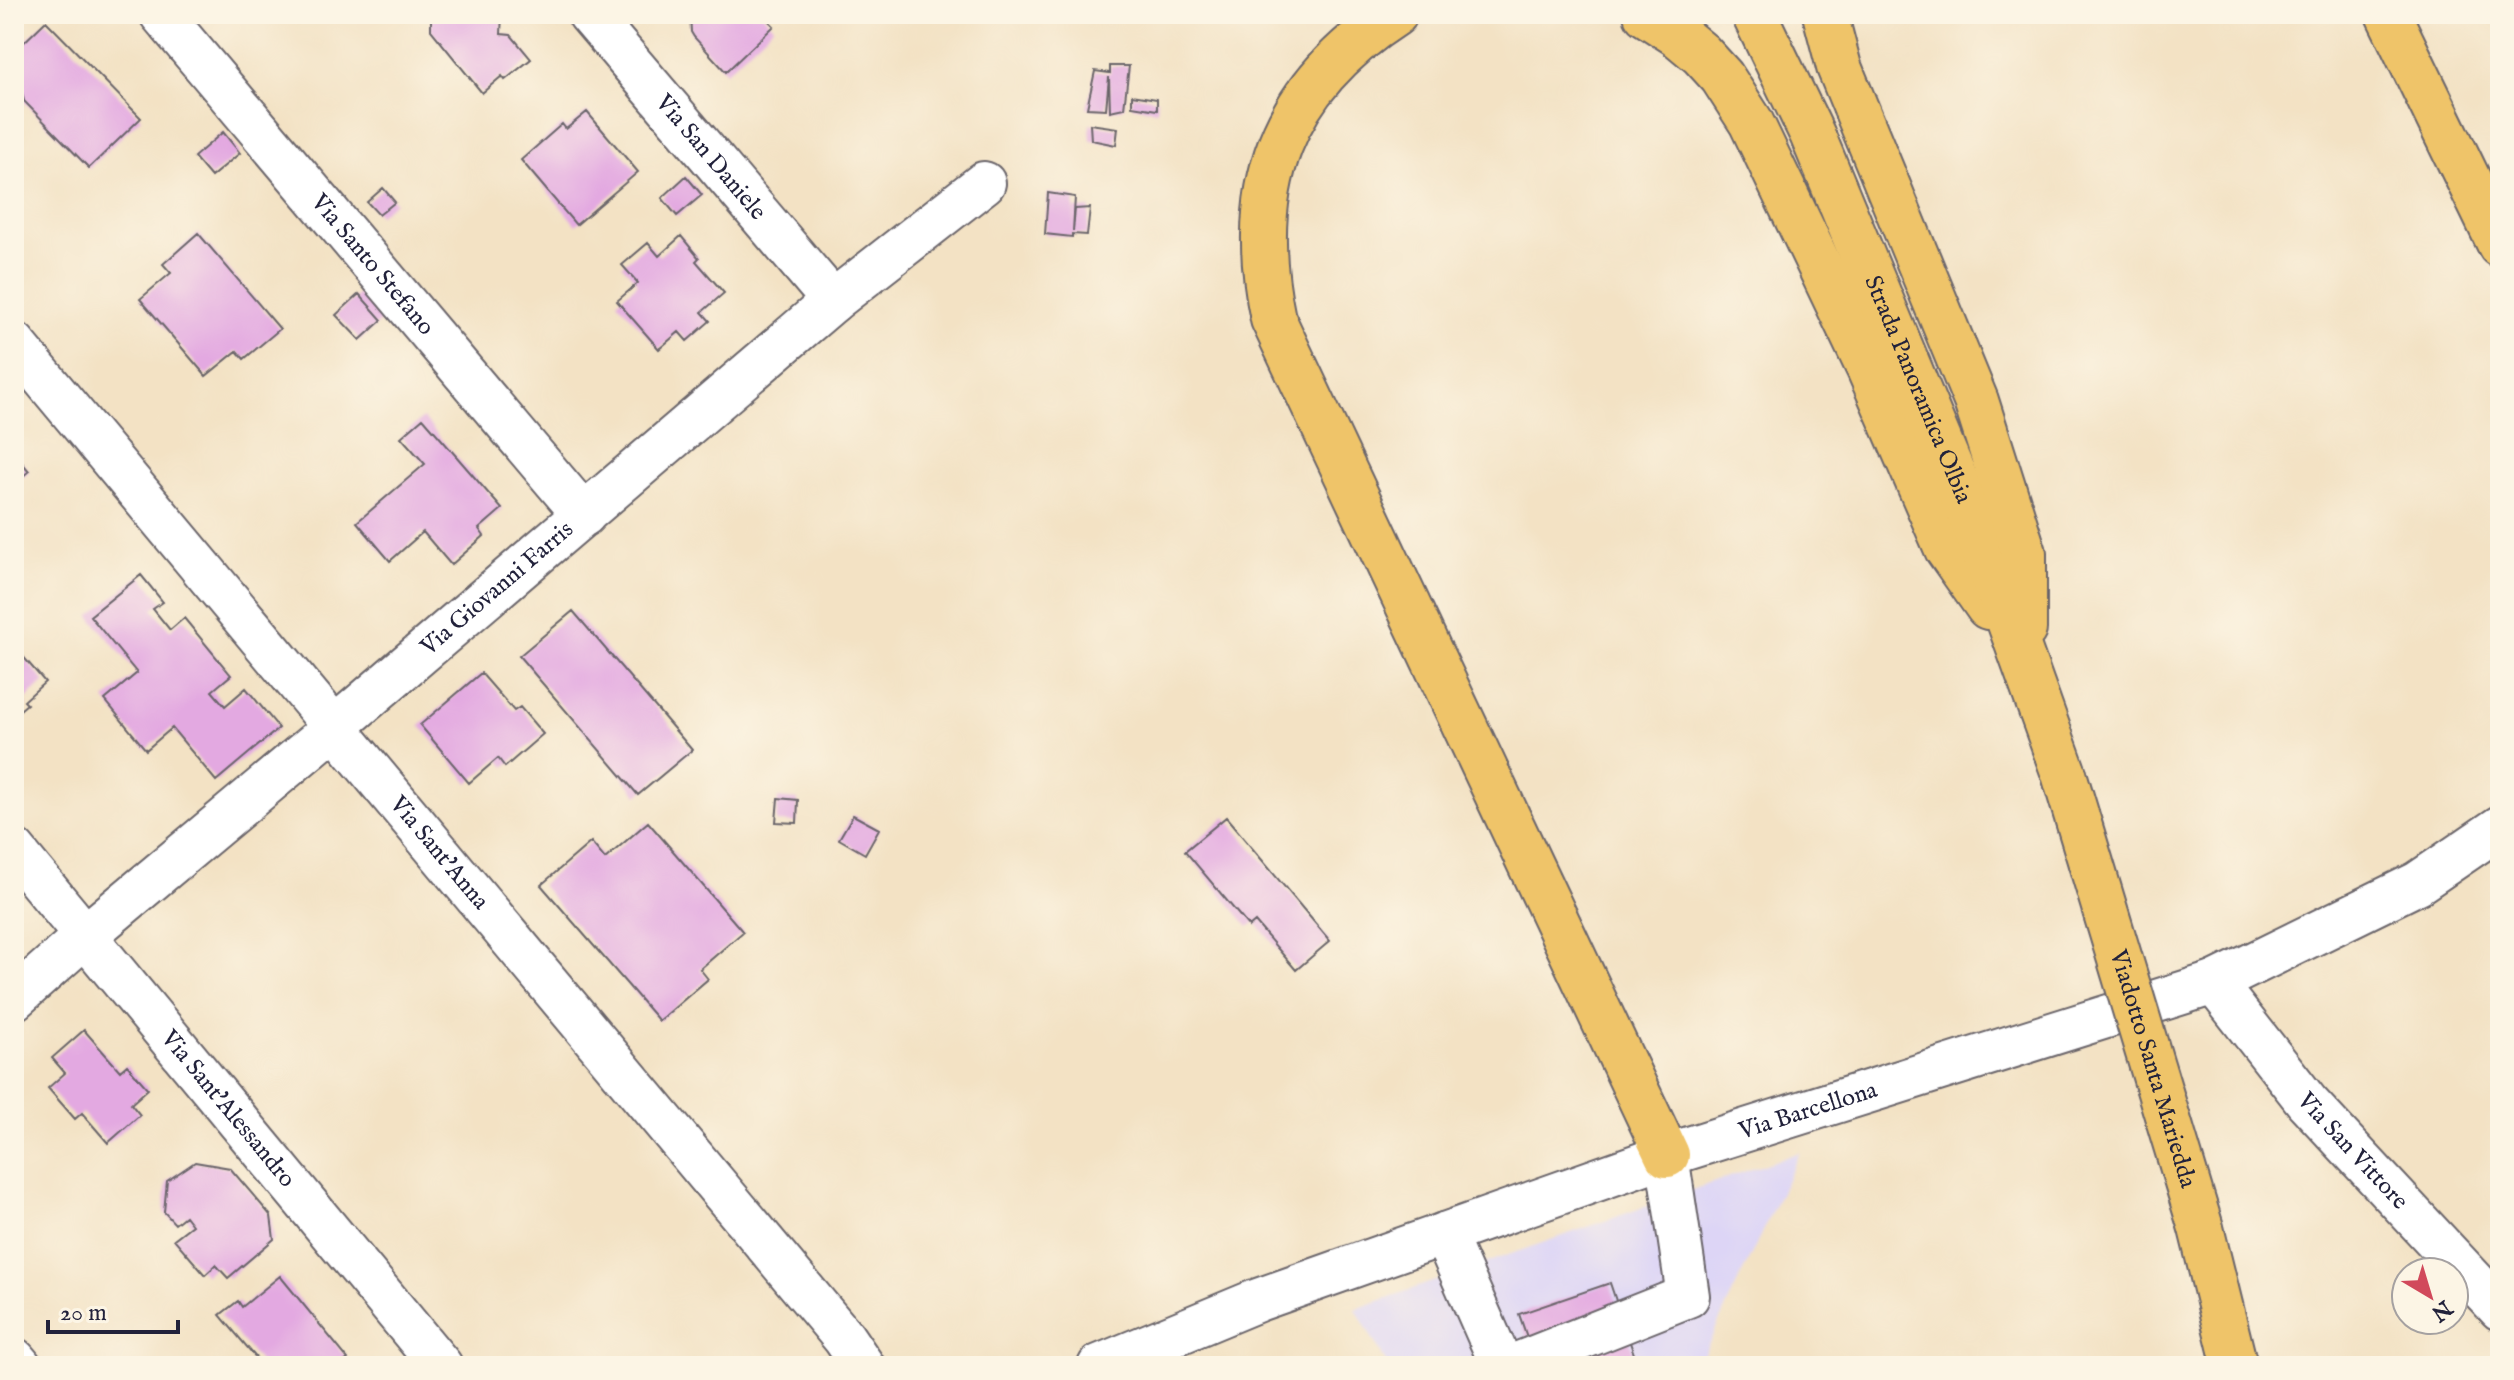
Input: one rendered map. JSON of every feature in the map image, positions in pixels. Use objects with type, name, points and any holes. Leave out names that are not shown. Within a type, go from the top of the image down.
[{"type":"highway","points":[[1395,14],[1345,51],[1321,76],[1287,129],[1272,170],[1263,210],[1264,279],[1273,319],[1667,1155]]},
{"type":"highway","points":[[1646,14],[1701,54],[1722,77],[1751,122],[1869,369],[1947,549],[2025,659]]},
{"type":"highway","name":"Strada Panoramica Olbia","points":[[1754,14],[1818,149],[1976,529],[2064,774]]},
{"type":"highway","points":[[1825,14],[1839,67],[1976,401],[2024,553],[2025,659]]},
{"type":"highway","points":[[2388,14],[2500,245]]},
{"type":"highway","name":"Viadotto Santa Mariedda","points":[[2064,774],[2201,1228],[2235,1366]]},
{"type":"street","name":"Via Santo Stefano","points":[[161,14],[584,515]]},
{"type":"street","name":"Via San Daniele","points":[[589,14],[833,301]]},
{"type":"street","name":"Via Giovanni Farris","points":[[14,999],[833,301],[984,183]]},
{"type":"street","name":"Via Sant'Anna","points":[[14,343],[844,1338],[863,1366]]},
{"type":"street","name":"Via Barcellona","points":[[1099,1366],[1258,1300],[1667,1155],[2214,983],[2418,883],[2500,827]]},
{"type":"street","name":"Via Sant'Alessandro","points":[[14,850],[441,1366]]},
{"type":"street","name":"Via San Vittore","points":[[2214,983],[2307,1102],[2500,1309]]},
{"type":"street","points":[[1512,1366],[1688,1296],[1667,1155]]},
{"type":"street","points":[[1444,1234],[1502,1366]]},
{"type":"street","points":[[14,1359],[20,1366]]},
{"type":"shaded area","points":[[1800,1152],[1698,1366],[1388,1366],[1356,1309]]},
{"type":"building","points":[[431,14],[502,14],[501,34],[511,35],[531,59],[505,80],[502,76],[482,93],[431,30]]},
{"type":"building","points":[[690,14],[762,14],[774,26],[726,72],[694,37]]},
{"type":"building","points":[[46,21],[141,118],[89,168],[24,101],[14,71],[14,52]]},
{"type":"building","points":[[1110,66],[1129,66],[1124,108],[1110,111],[1109,77],[1106,109],[1087,108],[1095,71],[1110,73]]},
{"type":"building","points":[[1132,95],[1157,99],[1157,110],[1132,106]]},
{"type":"building","points":[[587,112],[638,172],[576,225],[521,160],[562,124],[566,129]]},
{"type":"building","points":[[1090,124],[1118,128],[1116,145],[1091,140]]},
{"type":"building","points":[[223,132],[240,153],[211,177],[194,157]]},
{"type":"building","points":[[686,176],[702,195],[677,216],[662,198]]},
{"type":"building","points":[[383,188],[395,202],[379,215],[367,202]]},
{"type":"building","points":[[1048,193],[1075,197],[1073,231],[1075,209],[1090,208],[1087,235],[1045,234]]},
{"type":"building","points":[[198,233],[280,329],[244,359],[237,351],[206,376],[140,299],[171,273],[163,264]]},
{"type":"building","points":[[681,236],[699,258],[696,261],[724,293],[702,312],[710,321],[687,341],[679,332],[659,349],[617,301],[638,283],[622,265],[648,243],[659,256]]},
{"type":"building","points":[[359,294],[382,320],[360,340],[336,315]]},
{"type":"building","points":[[423,418],[502,509],[479,529],[484,536],[451,565],[423,532],[390,561],[357,522],[425,464],[401,437]]},
{"type":"building","points":[[14,453],[29,471],[14,484]]},
{"type":"building","points":[[141,575],[163,602],[153,609],[170,630],[184,618],[231,675],[212,691],[225,706],[246,688],[279,728],[216,781],[172,728],[146,750],[105,700],[137,673],[90,616]]},
{"type":"building","points":[[573,611],[692,750],[638,795],[519,656]]},
{"type":"building","points":[[14,646],[45,682],[14,715]]},
{"type":"building","points":[[481,673],[514,711],[520,707],[543,734],[505,767],[498,758],[469,783],[420,725]]},
{"type":"building","points":[[778,798],[798,800],[797,823],[776,822]]},
{"type":"building","points":[[853,815],[879,829],[865,854],[839,839]]},
{"type":"building","points":[[1226,817],[1330,941],[1296,970],[1255,922],[1249,927],[1185,851]]},
{"type":"building","points":[[648,822],[743,932],[700,969],[708,979],[659,1021],[541,885],[591,842],[605,859]]},
{"type":"building","points":[[84,1030],[120,1071],[127,1065],[148,1089],[131,1104],[140,1115],[108,1143],[82,1113],[75,1119],[48,1088],[65,1073],[52,1058]]},
{"type":"building","points":[[195,1162],[230,1168],[271,1216],[274,1239],[228,1278],[216,1265],[205,1275],[174,1239],[192,1225],[185,1216],[175,1224],[164,1212],[167,1181]]},
{"type":"building","points":[[280,1276],[348,1359],[339,1366],[263,1366],[220,1315],[238,1301],[242,1307]]},
{"type":"building","points":[[1610,1283],[1638,1366],[1537,1366],[1519,1314]]}]
